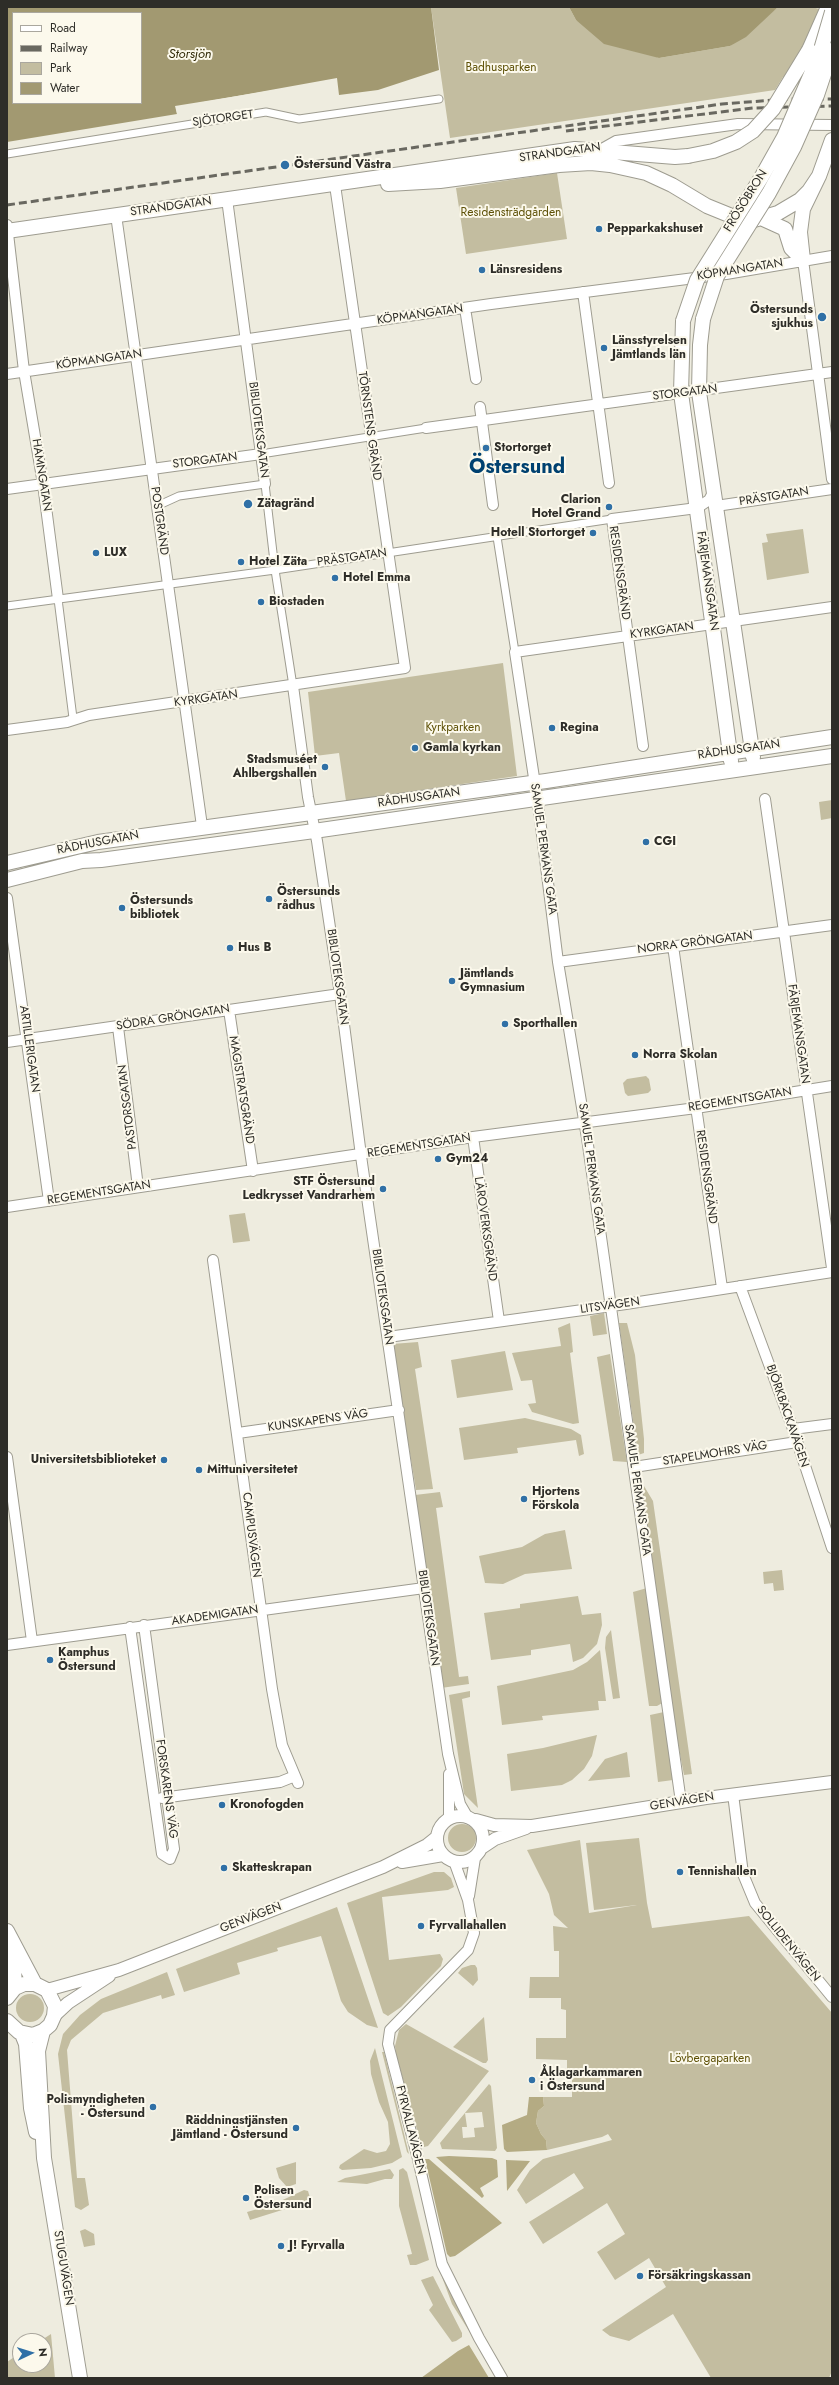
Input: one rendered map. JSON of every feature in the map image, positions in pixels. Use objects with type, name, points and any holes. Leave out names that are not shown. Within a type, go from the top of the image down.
[{"type":"main road","points":[[600,150],[675,157],[712,151],[736,142],[753,130],[773,109],[790,83],[828,7]]},
{"type":"main road","name":"FRÖSÖBRON","points":[[681,393],[683,321],[697,280],[761,178],[784,137],[820,53],[832,12]]},
{"type":"main road","name":"FRÖSÖBRON","points":[[699,392],[700,345],[703,319],[717,276],[769,193],[794,147],[817,95],[832,50]]},
{"type":"main road","points":[[803,260],[800,232],[803,209],[819,176],[832,140]]},
{"type":"main road","name":"STRANDGATAN","points":[[7,229],[116,215],[575,149],[600,150]]},
{"type":"main road","name":"STRANDGATAN","points":[[335,184],[376,185],[448,180],[559,165],[591,163],[628,168],[672,185],[707,206],[739,219],[764,219]]},
{"type":"main road","points":[[764,219],[778,213],[800,200],[809,191],[819,176]]},
{"type":"main road","points":[[764,219],[785,229],[789,236],[791,248],[803,260]]},
{"type":"main road","name":"FÄRJEMANSGATAN","points":[[699,392],[754,768]]},
{"type":"main road","name":"FÄRJEMANSGATAN","points":[[681,393],[733,770]]},
{"type":"main road","name":"RÅDHUSGATAN","points":[[7,863],[80,845],[202,826],[311,813],[534,782],[730,751],[832,737]]},
{"type":"main road","name":"RÅDHUSGATAN","points":[[7,880],[82,861],[101,860],[314,831],[536,797],[832,756]]},
{"type":"main road","points":[[7,1931],[13,1944],[41,1987],[52,1997],[55,2006],[54,2016],[50,2025],[43,2032],[33,2035],[12,2028]]},
{"type":"main road","points":[[11,1993],[13,1944]]},
{"type":"main road","points":[[11,1993],[24,1984],[41,1987]]},
{"type":"main road","name":"STUGUVÄGEN","points":[[12,2028],[26,2044],[31,2108],[44,2158],[80,2378]]},
{"type":"main road","name":"STUGUVÄGEN","points":[[43,2032],[38,2051],[44,2158]]},
{"type":"street","name":"SJÖTORGET","points":[[7,154],[266,112],[299,119],[439,99]]},
{"type":"street","name":"STRANDGATAN","points":[[600,150],[616,141],[738,124],[832,125]]},
{"type":"street","name":"TÖRNSTENS GRÄND","points":[[335,184],[370,436],[405,668]]},
{"type":"street","name":"BIBLIOTEKSGATAN","points":[[227,199],[275,570],[311,813],[340,994],[448,1754],[460,1804],[472,1818]]},
{"type":"street","name":"POSTGRÄND","points":[[116,215],[202,826]]},
{"type":"street","name":"HAMNGATAN","points":[[7,229],[24,371],[43,484],[74,718]]},
{"type":"street","name":"KÖPMANGATAN","points":[[7,374],[465,308],[726,274],[832,256]]},
{"type":"street","points":[[803,260],[832,479]]},
{"type":"street","points":[[583,292],[609,483]]},
{"type":"street","points":[[465,308],[476,379]]},
{"type":"street","name":"STORGATAN","points":[[7,489],[261,454],[426,428],[681,393],[699,392],[832,372]]},
{"type":"street","points":[[480,407],[493,506]]},
{"type":"street","points":[[157,506],[179,496],[265,484]]},
{"type":"street","name":"PRÄSTGATAN","points":[[716,506],[832,489]]},
{"type":"street","points":[[696,508],[709,500],[714,491]]},
{"type":"street","name":"PRÄSTGATAN","points":[[7,606],[275,570],[612,519],[696,508]]},
{"type":"street","name":"RESIDENSGRÄND","points":[[612,519],[643,746]]},
{"type":"street","name":"SAMUEL PERMANS GATA","points":[[497,537],[534,782],[558,962],[585,1124],[681,1802]]},
{"type":"street","name":"KYRKGATAN","points":[[515,652],[732,622],[832,606]]},
{"type":"street","name":"KYRKGATAN","points":[[7,730],[67,722],[74,718],[405,668]]},
{"type":"street","name":"FÄRJEMANSGATAN","points":[[765,799],[805,1090],[832,1268]]},
{"type":"street","name":"ARTILLERIGATAN","points":[[7,898],[28,1040],[49,1201]]},
{"type":"street","name":"NORRA GRÖNGATAN","points":[[558,962],[832,925]]},
{"type":"street","name":"RESIDENSGRÄND","points":[[672,946],[722,1288]]},
{"type":"street","name":"SÖDRA GRÖNGATAN","points":[[7,1042],[340,994]]},
{"type":"street","name":"MAGISTRATSGRÄND","points":[[229,1010],[253,1171]]},
{"type":"street","name":"PASTORSGATAN","points":[[118,1027],[138,1187]]},
{"type":"street","name":"REGEMENTSGATAN","points":[[7,1207],[362,1156],[472,1137],[585,1124],[696,1108],[832,1086]]},
{"type":"street","name":"LÄROVERKSGRÄND","points":[[472,1137],[499,1320]]},
{"type":"street","name":"CAMPUSVÄGEN","points":[[167,1797],[296,1779],[282,1745],[261,1609],[213,1260]]},
{"type":"street","name":"LITSVÄGEN","points":[[388,1337],[499,1320],[610,1306],[832,1272]]},
{"type":"street","name":"BJÖRKBACKAVÄGEN","points":[[740,1286],[793,1429],[832,1548]]},
{"type":"street","name":"KUNSKAPENS VÄG","points":[[238,1433],[399,1410]]},
{"type":"street","points":[[793,1429],[832,1424]]},
{"type":"street","name":"STAPELMOHRS VÄG","points":[[634,1467],[797,1442]]},
{"type":"street","points":[[7,1457],[32,1641]]},
{"type":"street","name":"AKADEMIGATAN","points":[[7,1645],[261,1609],[424,1588]]},
{"type":"street","name":"FORSKARENS VÄG","points":[[130,1627],[162,1854],[170,1859],[174,1849],[144,1625]]},
{"type":"street","points":[[138,1684],[152,1682]]},
{"type":"street","name":"BIBLIOTEKSGATAN","points":[[448,1754],[449,1817]]},
{"type":"street","name":"GENVÄGEN","points":[[483,1847],[495,1839],[532,1826],[733,1794],[832,1782]]},
{"type":"street","name":"SOLLIDENVÄGEN","points":[[733,1794],[743,1874],[754,1903],[831,1995]]},
{"type":"street","points":[[154,1799],[167,1797]]},
{"type":"street","points":[[449,1817],[472,1818],[481,1828],[483,1847],[475,1858],[465,1862],[454,1861],[443,1855],[439,1847],[437,1837],[444,1822],[449,1817]]},
{"type":"street","name":"GENVÄGEN","points":[[472,1818],[494,1825],[532,1826]]},
{"type":"street","name":"GENVÄGEN","points":[[41,1987],[119,1970],[383,1867],[427,1845],[437,1837]]},
{"type":"street","name":"GENVÄGEN","points":[[383,1867],[443,1855]]},
{"type":"street","name":"FYRVALLAVÄGEN","points":[[468,1900],[475,1858]]},
{"type":"street","name":"FYRVALLAVÄGEN","points":[[454,1861],[468,1900],[474,1933],[468,1950],[390,2030],[388,2044],[417,2155],[442,2264],[478,2338],[502,2378]]},
{"type":"street","name":"GENVÄGEN","points":[[54,2016],[68,2003],[119,1970]]},
{"type":"green space","name":"Badhusparken","points":[[431,7],[569,7],[576,20],[659,58],[730,46],[778,7],[811,7],[820,9],[815,18],[832,20],[832,76],[783,77],[775,90],[450,138]]},
{"type":"green space","name":"Residensträdgården","points":[[557,173],[567,239],[466,254],[456,188]]},
{"type":"green space","points":[[803,529],[809,573],[767,580],[762,543],[768,542],[766,534]]},
{"type":"green space","name":"Kyrkparken","points":[[503,663],[517,776],[346,801],[339,753],[315,756],[308,692]]},
{"type":"green space","points":[[832,800],[832,818],[821,820],[819,802]]},
{"type":"green space","points":[[646,1076],[649,1079],[651,1090],[648,1093],[628,1096],[625,1093],[623,1083],[627,1079]]},
{"type":"green space","points":[[245,1213],[250,1241],[233,1243],[229,1215]]},
{"type":"green space","points":[[604,1313],[607,1334],[593,1336],[590,1316]]},
{"type":"green space","points":[[570,1323],[573,1352],[570,1353],[579,1423],[573,1424],[532,1412],[528,1404],[536,1403],[532,1380],[521,1381],[512,1353],[561,1346],[558,1328]]},
{"type":"green space","points":[[619,1323],[627,1323],[635,1355],[644,1439],[644,1453],[638,1455]]},
{"type":"green space","points":[[418,1342],[422,1367],[415,1369],[433,1489],[416,1490],[392,1344]]},
{"type":"green space","points":[[505,1351],[513,1390],[457,1398],[451,1360]]},
{"type":"green space","points":[[610,1354],[627,1462],[613,1461],[597,1357]]},
{"type":"green space","points":[[525,1418],[571,1429],[581,1435],[584,1454],[579,1456],[576,1440],[517,1448],[518,1453],[464,1460],[459,1428]]},
{"type":"green space","points":[[640,1486],[644,1486],[653,1501],[692,1774],[684,1775],[675,1728]]},
{"type":"green space","points":[[440,1492],[443,1507],[436,1508],[459,1677],[468,1676],[469,1684],[441,1688],[415,1495]]},
{"type":"green space","points":[[565,1530],[572,1569],[525,1574],[503,1584],[485,1583],[479,1556],[522,1547],[545,1534]]},
{"type":"green space","points":[[782,1570],[784,1590],[774,1591],[773,1583],[764,1584],[763,1572]]},
{"type":"green space","points":[[647,1588],[664,1702],[657,1706],[649,1706],[633,1592]]},
{"type":"green space","points":[[578,1596],[582,1615],[601,1613],[602,1625],[597,1644],[583,1658],[573,1662],[570,1644],[531,1650],[531,1655],[491,1660],[484,1613],[520,1608],[520,1604]]},
{"type":"green space","points":[[611,1630],[620,1698],[613,1699],[605,1648],[606,1637]]},
{"type":"green space","points":[[600,1650],[606,1701],[598,1701],[599,1710],[542,1716],[543,1720],[502,1725],[497,1686],[573,1670],[587,1662]]},
{"type":"green space","points":[[470,1691],[470,1697],[462,1699],[478,1808],[464,1794],[449,1695]]},
{"type":"green space","points":[[664,1712],[673,1780],[658,1782],[650,1715]]},
{"type":"green space","points":[[597,1735],[592,1756],[584,1769],[572,1780],[562,1785],[511,1791],[507,1754],[543,1748]]},
{"type":"green space","points":[[627,1752],[630,1777],[588,1781],[605,1759]]},
{"type":"green space","points":[[462,1824],[472,1828],[476,1838],[472,1848],[462,1852],[452,1848],[448,1838],[452,1828]]},
{"type":"green space","name":"Lövbergaparken","points":[[639,1838],[647,1903],[652,1928],[749,1916],[832,2013],[832,2371],[829,2378],[711,2378],[673,2314],[629,2341],[610,2336],[602,2330],[666,2287],[649,2258],[615,2280],[597,2252],[625,2234],[607,2203],[543,2244],[529,2222],[584,2188],[574,2173],[526,2204],[517,2190],[530,2170],[543,2159],[612,2140],[608,2134],[602,2137],[547,2150],[546,2140],[541,2134],[536,2123],[538,2111],[544,2106],[543,2097],[572,2097],[572,2072],[567,2071],[567,2060],[536,2059],[536,2038],[566,2038],[566,2010],[561,2009],[561,1998],[529,1998],[530,1977],[559,1977],[559,1951],[554,1951],[553,1926],[568,1928],[554,1915],[549,1894],[527,1850],[580,1840],[589,1913],[637,1905],[594,1910],[586,1843]]},
{"type":"green space","points":[[434,1872],[444,1872],[451,1878],[454,1887],[448,1890],[382,1897],[389,1960],[440,1954],[443,1959],[441,1966],[401,2007],[388,2016],[383,2013],[347,1903]]},
{"type":"green space","points":[[337,1907],[378,2028],[367,2025],[348,2012],[341,2001],[321,1936],[277,1948],[278,1951],[237,1963],[240,1974],[184,1992],[176,1969]]},
{"type":"green space","points":[[475,1965],[477,1968],[478,1980],[473,1986],[458,1973],[462,1968]]},
{"type":"green space","points":[[167,1972],[175,1995],[162,1999],[161,1995],[103,2013],[71,2040],[67,2050],[77,2178],[85,2178],[89,2205],[81,2210],[75,2207],[58,2054],[63,2034],[80,2015],[101,1999]]},
{"type":"green space","points":[[30,1994],[40,1998],[44,2008],[40,2018],[30,2022],[20,2018],[16,2008],[20,1998]]},
{"type":"green space","points":[[484,2017],[488,2060],[486,2063],[483,2063],[453,2047]]},
{"type":"green space","points":[[406,2024],[489,2071],[428,2146],[424,2147],[421,2144],[396,2054],[395,2046],[399,2030]]},
{"type":"green space","points":[[375,2048],[402,2157],[392,2163],[371,2168],[342,2170],[339,2168],[340,2165],[364,2149],[377,2153],[386,2151],[390,2144],[388,2122],[379,2102],[371,2074],[370,2061]]},
{"type":"green space","points":[[382,2052],[384,2052],[409,2154],[407,2152]]},
{"type":"green space","points":[[489,2084],[491,2086],[497,2148],[495,2151],[442,2149],[440,2143]],"holes":[[[482,2112],[484,2127],[474,2128],[475,2137],[463,2138],[462,2127],[467,2127],[465,2113]]]},
{"type":"green space","points":[[296,2162],[296,2184],[287,2187],[279,2178],[276,2168]]},
{"type":"green space","points":[[403,2168],[407,2172],[429,2260],[416,2265],[410,2265],[407,2255],[412,2254],[399,2206],[399,2170]]},
{"type":"green space","points":[[390,2169],[394,2175],[392,2179],[385,2179],[367,2184],[337,2182],[345,2178]]},
{"type":"green space","points":[[304,2190],[308,2191],[311,2201],[250,2220],[247,2212],[272,2205]]},
{"type":"green space","points":[[85,2229],[94,2234],[95,2245],[84,2247],[80,2231]]},
{"type":"green space","points":[[433,2276],[462,2333],[462,2337],[456,2341],[452,2342],[429,2310],[433,2305],[421,2280]]},
{"type":"green space","points":[[442,2277],[445,2279],[469,2331],[452,2304]]},
{"type":"green space","points":[[52,2345],[55,2378],[7,2378],[7,2362],[12,2359],[12,2373],[52,2373]]},
{"type":"shaded area","points":[[529,2097],[543,2097],[544,2106],[538,2111],[536,2123],[541,2134],[546,2140],[547,2150],[507,2152],[504,2149],[502,2125],[527,2115]]},
{"type":"shaded area","points":[[449,2156],[492,2158],[497,2160],[498,2177],[480,2188],[484,2196],[482,2198],[436,2157]]},
{"type":"shaded area","points":[[425,2159],[429,2159],[502,2223],[455,2256],[450,2257],[447,2254]]},
{"type":"shaded area","points":[[506,2160],[530,2161],[507,2191]]},
{"type":"shaded area","points":[[469,2345],[489,2378],[421,2378],[458,2351]]},
{"type":"water","name":"Storsjön","points":[[7,7],[431,7],[439,70],[378,90],[339,95],[337,78],[176,107],[177,114],[7,142]]},
{"type":"water","points":[[569,7],[778,7],[746,37],[730,46],[659,58],[604,44],[576,20]]},
{"type":"pier","points":[[287,88],[288,90],[178,108],[179,114],[177,114],[175,106]]},
{"type":"railway","points":[[7,205],[722,104],[787,99],[832,99]]},
{"type":"railway","points":[[566,131],[753,108],[832,106]]},
{"type":"place","name":"Östersund Västra","points":[[285,165]]},
{"type":"place","name":"Pepparkakshuset","points":[[599,229]]},
{"type":"place","name":"Länsresidens","points":[[482,270]]},
{"type":"place","name":"Östersunds sjukhus","points":[[822,317]]},
{"type":"place","name":"Länsstyrelsen Jämtlands län","points":[[604,348]]},
{"type":"place","name":"Stortorget","points":[[486,448]]},
{"type":"place","name":"Zätagränd","points":[[248,504]]},
{"type":"place","name":"Clarion Hotel Grand","points":[[609,507]]},
{"type":"place","name":"Hotell Stortorget","points":[[593,533]]},
{"type":"place","name":"LUX","points":[[96,553]]},
{"type":"place","name":"Hotel Zäta","points":[[241,562]]},
{"type":"place","name":"Hotel Emma","points":[[335,578]]},
{"type":"place","name":"Biostaden","points":[[261,602]]},
{"type":"place","name":"Regina","points":[[552,728]]},
{"type":"place","name":"Gamla kyrkan","points":[[415,748]]},
{"type":"place","name":"Stadsmuséet Ahlbergshallen","points":[[325,767]]},
{"type":"place","name":"CGI","points":[[646,842]]},
{"type":"place","name":"Östersunds rådhus","points":[[269,899]]},
{"type":"place","name":"Östersunds bibliotek","points":[[122,908]]},
{"type":"place","name":"Hus B","points":[[230,948]]},
{"type":"place","name":"Jämtlands Gymnasium","points":[[452,981]]},
{"type":"place","name":"Sporthallen","points":[[505,1024]]},
{"type":"place","name":"Norra Skolan","points":[[635,1055]]},
{"type":"place","name":"Gym24","points":[[438,1159]]},
{"type":"place","name":"STF Östersund Ledkrysset Vandrarhem","points":[[383,1189]]},
{"type":"place","name":"Universitetsbiblioteket","points":[[164,1460]]},
{"type":"place","name":"Mittuniversitetet","points":[[199,1470]]},
{"type":"place","name":"Hjortens Förskola","points":[[524,1499]]},
{"type":"place","name":"Kamphus Östersund","points":[[50,1660]]},
{"type":"place","name":"Kronofogden","points":[[222,1805]]},
{"type":"place","name":"Skatteskrapan","points":[[224,1868]]},
{"type":"place","name":"Tennishallen","points":[[680,1872]]},
{"type":"place","name":"Fyrvallahallen","points":[[421,1926]]},
{"type":"place","name":"Åklagarkammaren i Östersund","points":[[532,2080]]},
{"type":"place","name":"Polismyndigheten - Östersund","points":[[153,2107]]},
{"type":"place","name":"Räddningstjänsten Jämtland - Östersund","points":[[296,2128]]},
{"type":"place","name":"Polisen Östersund","points":[[246,2198]]},
{"type":"place","name":"J! Fyrvalla","points":[[281,2246]]},
{"type":"place","name":"Försäkringskassan","points":[[640,2276]]},
{"type":"district","name":"Östersund","points":[[517,468]]}]
